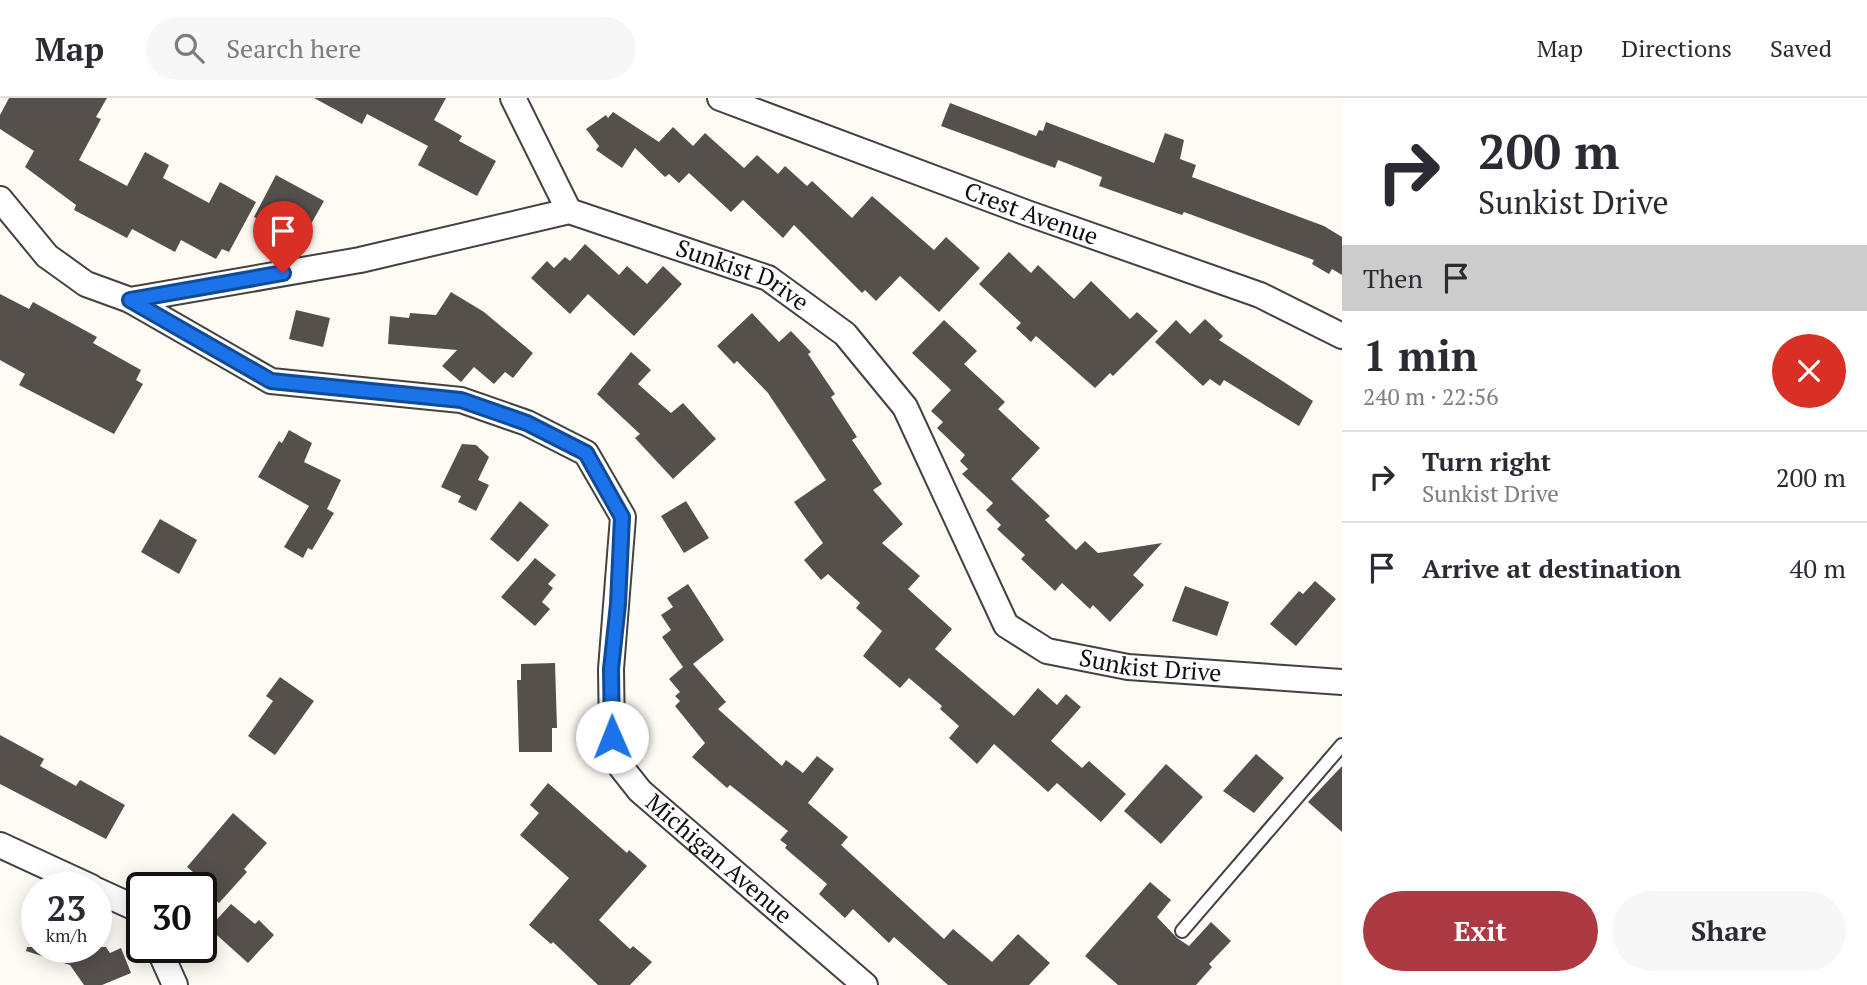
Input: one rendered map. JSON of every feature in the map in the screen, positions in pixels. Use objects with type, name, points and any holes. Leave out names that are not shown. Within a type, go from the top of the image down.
[{"type":"street","points":[[0,199],[47,256],[86,284],[130,300],[360,260],[569,211],[513,98]]},
{"type":"street","name":"Crest Avenue","points":[[720,98],[1027,213],[1260,295],[1342,336]]},
{"type":"street","name":"Sunkist Drive","points":[[569,211],[768,278],[845,334],[905,407],[1006,625],[1047,651],[1128,667],[1342,682]]},
{"type":"street","name":"Michigan Avenue","points":[[130,300],[271,381],[461,400],[527,423],[586,453],[622,517],[618,604],[611,669],[612,737],[621,767],[640,792],[865,985]]},
{"type":"street","points":[[0,845],[58,872]]},
{"type":"street","points":[[165,963],[175,985]]},
{"type":"lane","points":[[1182,931],[1342,746]]},
{"type":"building","points":[[9,98],[107,98],[96,117],[101,119],[79,160],[127,186],[145,152],[169,165],[163,178],[209,203],[220,182],[256,202],[229,252],[222,249],[216,259],[181,240],[175,252],[132,229],[127,238],[74,210],[76,205],[25,167],[34,151],[0,129],[0,115]]},
{"type":"building","points":[[314,98],[446,98],[434,120],[462,136],[459,141],[496,161],[477,196],[418,165],[428,146],[367,114],[362,124]]},
{"type":"building","points":[[950,103],[1036,136],[1039,130],[1043,131],[1046,122],[1154,163],[1165,133],[1184,140],[1180,159],[1196,165],[1192,177],[1324,226],[1342,237],[1342,275],[1332,269],[1329,274],[1312,264],[1314,260],[1184,212],[1182,215],[1099,186],[1102,177],[1058,160],[1055,168],[941,126]]},
{"type":"building","points":[[613,112],[659,142],[673,127],[693,146],[705,133],[744,168],[757,155],[778,174],[785,166],[807,186],[812,181],[852,218],[872,196],[934,250],[946,237],[980,268],[939,312],[900,276],[876,301],[865,290],[862,293],[794,225],[783,238],[743,200],[731,212],[689,173],[679,183],[669,174],[665,177],[635,148],[622,168],[596,150],[599,146],[586,129],[606,115],[608,118]]},
{"type":"building","points":[[276,175],[324,201],[307,231],[290,222],[284,233],[254,217]]},
{"type":"building","points":[[585,244],[619,275],[627,266],[647,284],[663,266],[682,284],[634,336],[588,294],[570,314],[531,278],[547,261],[554,268],[565,257],[570,261]]},
{"type":"building","points":[[1009,252],[1031,273],[1038,265],[1074,299],[1091,281],[1130,319],[1137,312],[1158,331],[1113,376],[1110,373],[1095,388],[1036,336],[1031,342],[1016,328],[1021,323],[979,284]]},
{"type":"building","points":[[451,292],[484,312],[533,353],[513,378],[505,372],[494,384],[474,367],[461,382],[442,366],[457,350],[388,344],[390,316],[409,318],[410,313],[436,315]]},
{"type":"building","points":[[0,294],[29,309],[33,302],[97,337],[93,343],[141,370],[136,380],[143,384],[114,434],[19,385],[25,374],[0,360]]},
{"type":"building","points":[[296,310],[330,318],[323,347],[289,339]]},
{"type":"building","points":[[752,313],[779,342],[791,331],[811,352],[808,354],[835,394],[831,397],[857,437],[852,440],[882,484],[873,490],[903,524],[882,543],[920,576],[908,589],[952,629],[935,649],[1014,716],[1038,688],[1057,705],[1066,694],[1081,707],[1051,741],[1082,768],[1089,761],[1126,794],[1101,822],[1057,783],[1048,792],[994,744],[977,764],[949,738],[959,726],[940,709],[942,706],[909,678],[900,688],[863,656],[882,631],[856,608],[860,603],[828,574],[821,580],[804,560],[823,543],[794,502],[826,480],[768,393],[737,361],[734,364],[717,346]]},
{"type":"building","points":[[1205,319],[1223,336],[1219,340],[1313,401],[1299,426],[1224,380],[1220,386],[1210,379],[1203,386],[1155,342],[1176,320],[1190,334]]},
{"type":"building","points":[[944,320],[977,351],[964,364],[1005,402],[998,409],[1040,448],[1011,479],[1050,516],[1045,520],[1076,550],[1085,541],[1098,553],[1162,543],[1133,575],[1144,585],[1110,622],[1093,605],[1090,609],[1062,583],[1055,591],[1021,559],[1025,555],[997,529],[1001,525],[986,510],[993,503],[962,474],[968,469],[960,461],[965,455],[937,428],[943,422],[931,411],[951,390],[912,353]]},
{"type":"building","points":[[631,352],[651,370],[638,384],[671,413],[683,403],[716,439],[673,479],[635,438],[640,434],[597,394]]},
{"type":"building","points":[[289,430],[312,443],[304,462],[341,480],[327,509],[334,513],[312,550],[308,548],[303,558],[284,547],[309,506],[258,477],[279,441],[282,443]]},
{"type":"building","points":[[462,444],[476,445],[489,457],[478,480],[489,485],[476,511],[458,502],[461,496],[441,487]]},
{"type":"building","points":[[520,501],[549,525],[518,562],[490,539]]},
{"type":"building","points":[[686,501],[709,538],[684,553],[661,516]]},
{"type":"building","points":[[160,519],[197,540],[179,574],[141,552]]},
{"type":"building","points":[[535,558],[556,575],[548,584],[553,588],[542,602],[550,609],[535,626],[501,597]]},
{"type":"building","points":[[1315,581],[1336,599],[1296,646],[1270,624],[1299,591],[1303,594]]},
{"type":"building","points":[[688,584],[724,640],[693,664],[726,702],[718,709],[782,766],[786,760],[803,773],[817,756],[834,769],[808,803],[848,837],[841,845],[944,939],[953,929],[992,962],[1018,934],[1050,963],[1029,985],[948,985],[894,937],[889,943],[853,909],[845,918],[819,894],[827,884],[785,848],[787,845],[780,840],[788,831],[730,785],[727,788],[692,757],[705,743],[675,706],[680,701],[675,696],[680,692],[669,679],[683,667],[662,637],[671,630],[661,615],[673,607],[667,598]]},
{"type":"building","points":[[1185,586],[1229,602],[1217,636],[1172,621]]},
{"type":"building","points":[[555,663],[557,728],[552,728],[552,752],[519,752],[517,680],[521,680],[521,664]]},
{"type":"building","points":[[280,677],[314,701],[275,755],[248,736],[273,701],[266,696]]},
{"type":"building","points":[[0,735],[44,759],[40,766],[76,786],[80,780],[125,805],[106,839],[0,784]]},
{"type":"building","points":[[1256,754],[1284,778],[1254,813],[1223,791]]},
{"type":"building","points":[[1166,764],[1203,797],[1161,844],[1124,811]]},
{"type":"building","points":[[1342,766],[1342,832],[1308,802]]},
{"type":"building","points":[[548,783],[627,853],[629,850],[647,866],[599,920],[630,949],[633,946],[652,962],[630,985],[598,985],[553,942],[551,944],[529,925],[569,878],[520,835],[539,813],[530,805]]},
{"type":"building","points":[[233,813],[267,843],[244,869],[247,872],[219,903],[217,872],[193,872],[187,867]]},
{"type":"building","points":[[1150,882],[1171,900],[1157,917],[1177,938],[1189,946],[1211,922],[1231,941],[1209,964],[1212,967],[1196,985],[1118,985],[1085,956]]},
{"type":"building","points":[[231,904],[255,924],[259,920],[274,935],[248,963],[217,935],[217,919]]},
{"type":"building","points":[[121,948],[131,973],[102,985],[84,985],[70,965],[64,963],[112,963],[112,952]]},
{"type":"route","points":[[283,273],[130,300],[271,381],[461,400],[527,423],[586,453],[622,517],[618,604],[611,669],[612,737]]}]
